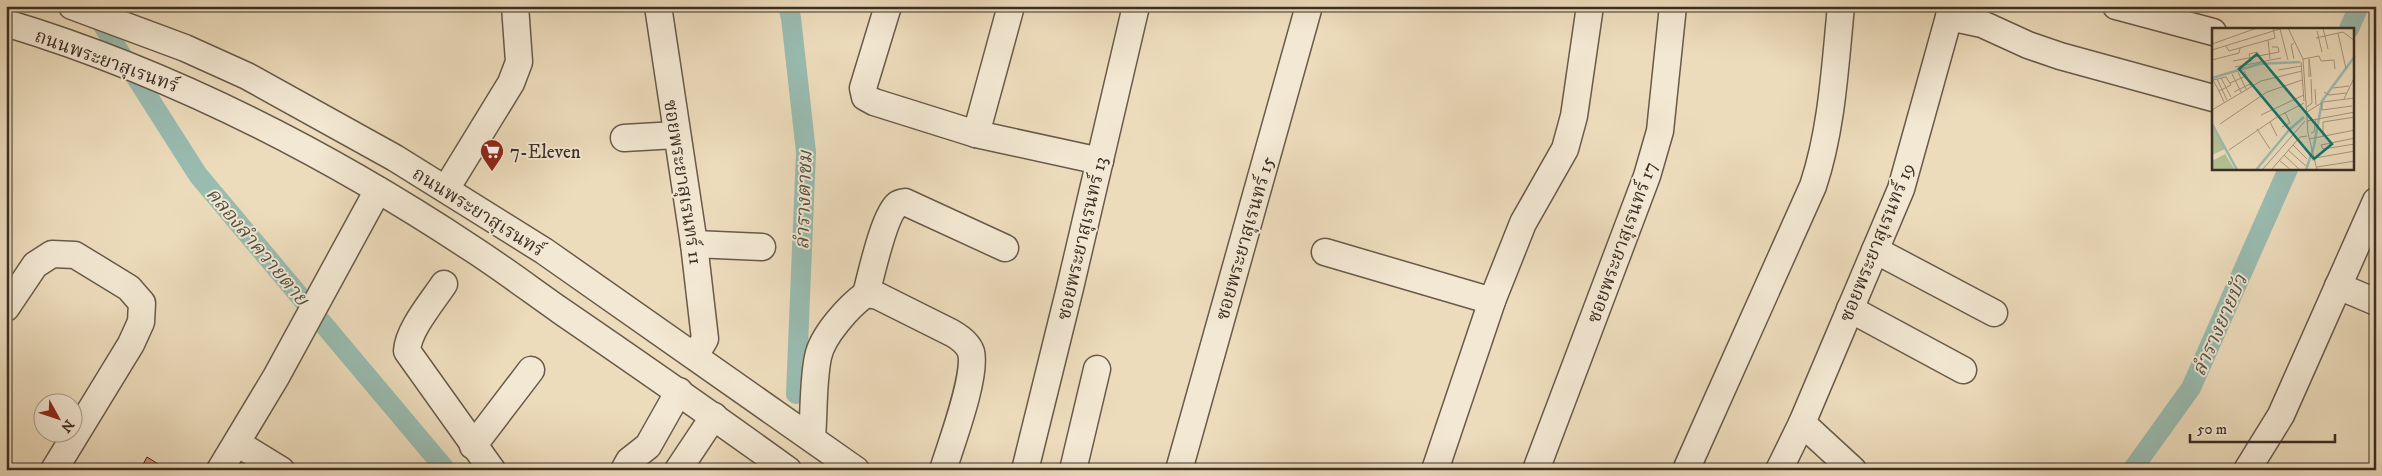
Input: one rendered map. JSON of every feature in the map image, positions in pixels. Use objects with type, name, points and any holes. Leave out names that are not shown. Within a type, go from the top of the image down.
[{"type":"street","name":"ถนนพระยาสุเรนทร์","points":[[72,6],[185,48],[247,76],[396,158],[544,251],[856,470]]},
{"type":"street","points":[[446,189],[511,83],[519,62],[515,6]]},
{"type":"street","name":"ซอยพระยาสุเรนทร์ 11","points":[[658,6],[694,244],[705,339],[695,356]]},
{"type":"street","points":[[888,6],[863,88],[865,96],[874,102],[976,134],[1100,161]]},
{"type":"street","points":[[976,134],[1011,6]]},
{"type":"street","name":"ซอยพระยาสุเรนทร์ 13","points":[[1025,470],[1136,6]]},
{"type":"street","name":"ซอยพระยาสุเรนทร์ 15","points":[[1179,470],[1309,6]]},
{"type":"street","points":[[1435,470],[1492,301],[1522,223],[1565,149],[1574,116],[1590,6]]},
{"type":"street","name":"ซอยพระยาสุเรนทร์ 17","points":[[1536,470],[1647,176],[1660,131],[1673,6]]},
{"type":"street","points":[[1686,470],[1816,178],[1824,154],[1828,130],[1841,6]]},
{"type":"street","points":[[2116,6],[2200,22]]},
{"type":"street","points":[[1950,12],[2060,56],[2212,98]]},
{"type":"street","name":"ซอยพระยาสุเรนทร์ 19","points":[[1779,470],[1802,423],[1901,189],[1950,12]]},
{"type":"street","name":"ถนนพระยาสุเรนทร์","points":[[13,29],[179,85],[266,128],[378,190],[471,248],[679,391],[788,470]]},
{"type":"street","points":[[624,138],[676,135]]},
{"type":"street","points":[[220,470],[276,377],[378,190]]},
{"type":"street","points":[[2247,470],[2281,415],[2376,201]]},
{"type":"street","points":[[812,438],[818,357],[824,343],[841,319],[854,303],[866,294],[882,236],[890,215],[898,203],[905,202],[1004,248]]},
{"type":"street","points":[[694,244],[762,248]]},
{"type":"street","points":[[1875,250],[1994,313]]},
{"type":"street","points":[[1325,252],[1492,301]]},
{"type":"street","points":[[9,298],[35,265],[52,254],[75,255],[129,288],[142,303],[141,322],[131,344],[54,470]]},
{"type":"street","points":[[444,284],[411,334],[407,343],[407,351],[473,446],[492,470]]},
{"type":"street","points":[[2338,286],[2376,302]]},
{"type":"street","points":[[866,294],[878,296],[952,333],[962,340],[970,351],[971,371],[943,470]]},
{"type":"street","points":[[1850,309],[1963,370]]},
{"type":"street","points":[[1073,470],[1097,369]]},
{"type":"street","points":[[473,446],[531,370]]},
{"type":"street","points":[[624,470],[629,461],[648,446],[679,391]]},
{"type":"street","points":[[648,446],[679,468],[714,416]]},
{"type":"street","points":[[1802,423],[1853,470]]},
{"type":"street","points":[[236,443],[281,470]]},
{"type":"building","points":[[147,457],[168,470],[140,470]]},
{"type":"waterway","name":"ลำรางตาชม","points":[[788,6],[791,18],[806,152],[796,394]]},
{"type":"waterway","name":"ลำรางยายบัว","points":[[2349,28],[2359,6]]},
{"type":"waterway","name":"คลองลำควายตาย","points":[[93,10],[198,175],[446,470]]},
{"type":"waterway","name":"ลำรางยายบัว","points":[[2132,470],[2191,388],[2288,170]]},
{"type":"place","name":"7-Eleven","points":[[492,172]]}]
